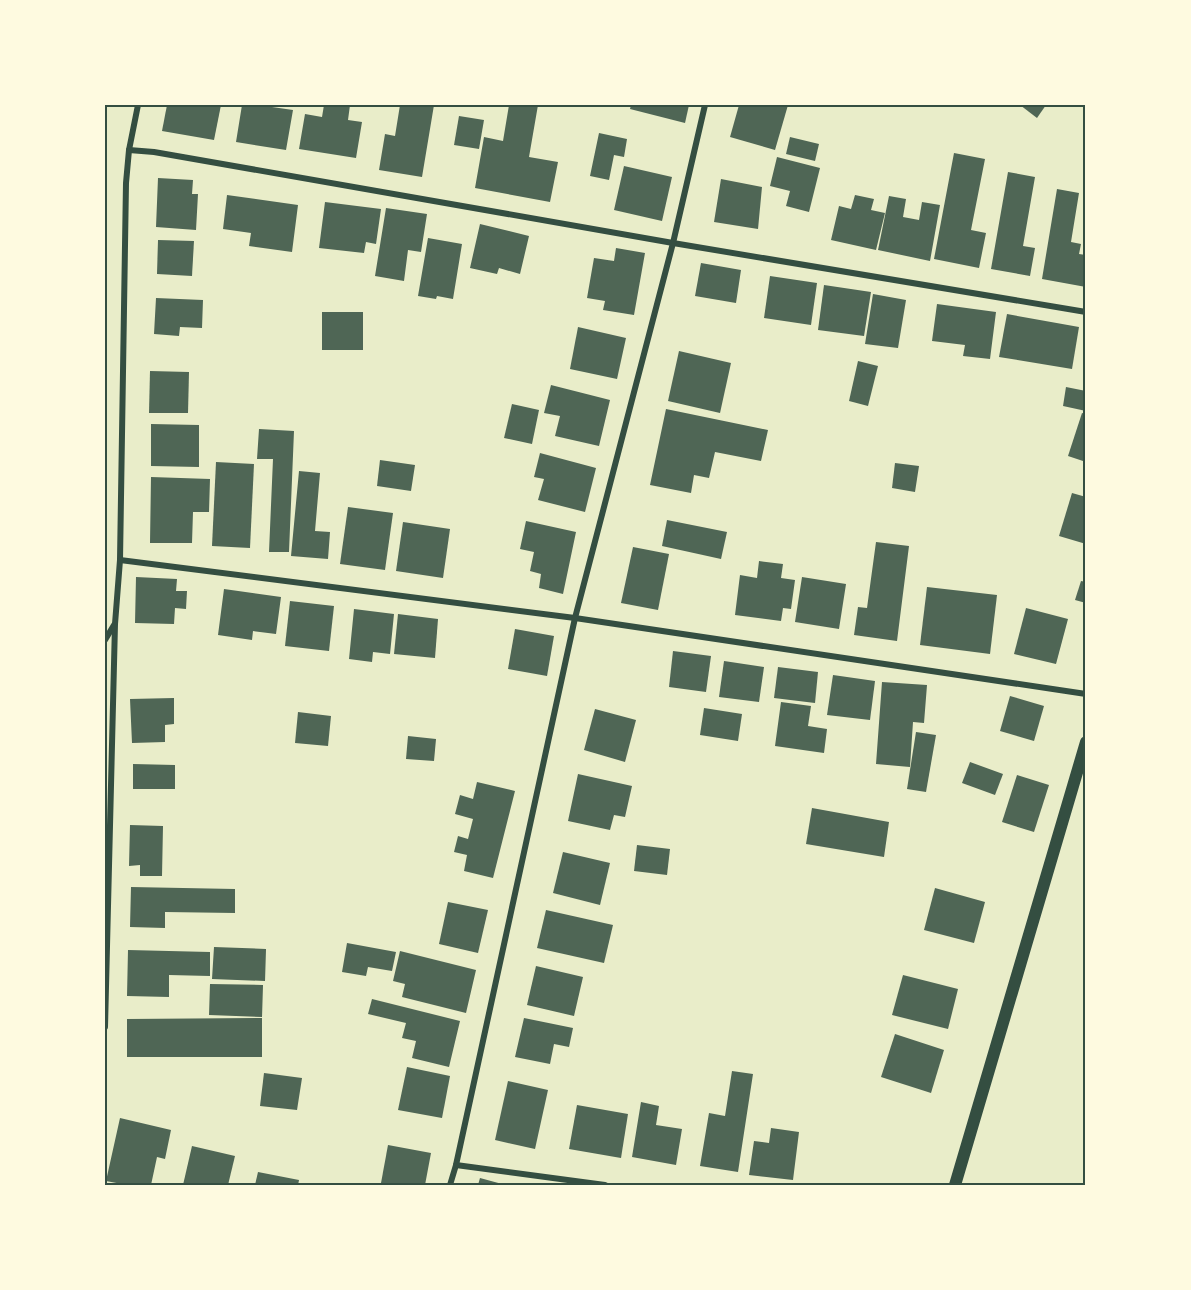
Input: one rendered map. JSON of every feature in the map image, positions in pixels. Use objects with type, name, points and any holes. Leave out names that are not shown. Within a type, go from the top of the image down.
[{"type":"main road","points":[[955,1185],[1086,742]]},
{"type":"street","points":[[105,1027],[115,624],[120,560],[125,194],[129,150],[138,105]]},
{"type":"street","points":[[450,1185],[575,618],[673,243],[705,105]]},
{"type":"street","points":[[129,150],[166,154],[673,243],[1086,312]]},
{"type":"street","points":[[120,560],[575,618],[1086,694]]},
{"type":"street","points":[[105,640],[115,624]]},
{"type":"street","points":[[456,1165],[605,1185]]},
{"type":"building","points":[[167,105],[221,105],[214,140],[162,131]]},
{"type":"building","points":[[242,105],[265,105],[293,110],[286,150],[236,142]]},
{"type":"building","points":[[324,105],[350,105],[348,120],[362,122],[356,158],[299,149],[305,114],[322,117]]},
{"type":"building","points":[[400,105],[434,105],[422,177],[379,170],[385,134],[395,136]]},
{"type":"building","points":[[509,105],[538,105],[529,157],[558,162],[550,202],[475,188],[484,137],[503,141]]},
{"type":"building","points":[[631,105],[689,105],[685,123],[630,109]]},
{"type":"building","points":[[739,105],[788,105],[775,150],[730,137]]},
{"type":"building","points":[[1020,105],[1046,105],[1037,118]]},
{"type":"building","points":[[459,116],[484,120],[479,149],[454,145]]},
{"type":"building","points":[[599,133],[627,139],[624,157],[614,155],[609,180],[590,176]]},
{"type":"building","points":[[790,137],[819,144],[815,161],[786,154]]},
{"type":"building","points":[[954,153],[985,159],[971,230],[986,233],[979,268],[934,259]]},
{"type":"building","points":[[777,157],[820,168],[809,212],[786,206],[790,191],[770,186]]},
{"type":"building","points":[[624,166],[672,177],[662,221],[614,210]]},
{"type":"building","points":[[1008,172],[1035,177],[1023,246],[1035,248],[1030,276],[991,269]]},
{"type":"building","points":[[158,178],[193,180],[192,194],[198,194],[196,230],[156,227]]},
{"type":"building","points":[[721,179],[762,187],[758,229],[714,222]]},
{"type":"building","points":[[1057,189],[1079,193],[1071,242],[1081,244],[1079,254],[1086,255],[1086,287],[1042,279]]},
{"type":"building","points":[[227,195],[298,205],[292,252],[249,246],[251,233],[223,229]]},
{"type":"building","points":[[855,195],[874,199],[871,210],[885,213],[876,250],[831,240],[839,206],[851,209]]},
{"type":"building","points":[[889,196],[906,199],[903,217],[919,220],[922,202],[940,205],[930,261],[878,250]]},
{"type":"building","points":[[325,202],[381,209],[376,244],[366,242],[364,253],[319,248]]},
{"type":"building","points":[[386,208],[427,214],[421,252],[408,250],[404,281],[375,276]]},
{"type":"building","points":[[480,224],[529,236],[520,274],[499,268],[497,274],[470,268]]},
{"type":"building","points":[[428,238],[462,244],[453,299],[418,296]]},
{"type":"building","points":[[158,240],[194,241],[192,276],[157,274]]},
{"type":"building","points":[[616,248],[645,253],[634,315],[603,310],[605,301],[587,298],[594,258],[614,261]]},
{"type":"building","points":[[701,263],[741,270],[736,303],[695,296]]},
{"type":"building","points":[[770,276],[817,283],[811,325],[764,318]]},
{"type":"building","points":[[824,285],[871,292],[864,336],[818,330]]},
{"type":"building","points":[[873,294],[906,300],[898,348],[865,344]]},
{"type":"building","points":[[156,298],[203,300],[202,328],[180,327],[179,336],[154,334]]},
{"type":"building","points":[[937,304],[996,312],[990,359],[963,356],[965,345],[932,341]]},
{"type":"building","points":[[322,312],[363,312],[363,350],[322,350]]},
{"type":"building","points":[[1007,314],[1079,327],[1072,369],[999,357]]},
{"type":"building","points":[[578,327],[626,338],[617,379],[570,369]]},
{"type":"building","points":[[679,351],[731,363],[720,413],[668,401]]},
{"type":"building","points":[[858,361],[878,366],[868,406],[849,401]]},
{"type":"building","points":[[150,371],[189,372],[188,413],[149,413]]},
{"type":"building","points":[[551,385],[610,400],[599,446],[555,436],[560,416],[544,413]]},
{"type":"building","points":[[1066,387],[1086,391],[1086,411],[1063,406]]},
{"type":"building","points":[[512,404],[539,410],[532,444],[504,438]]},
{"type":"building","points":[[666,409],[768,430],[761,461],[715,452],[709,478],[694,475],[691,493],[650,485]]},
{"type":"building","points":[[1082,413],[1086,414],[1086,462],[1068,456]]},
{"type":"building","points":[[151,424],[199,425],[199,467],[151,466]]},
{"type":"building","points":[[259,429],[294,431],[289,552],[269,552],[273,459],[257,459]]},
{"type":"building","points":[[540,453],[596,468],[585,512],[538,500],[544,479],[534,477]]},
{"type":"building","points":[[380,460],[415,465],[411,491],[377,486]]},
{"type":"building","points":[[216,462],[254,464],[250,548],[212,546]]},
{"type":"building","points":[[895,463],[919,466],[915,492],[892,488]]},
{"type":"building","points":[[299,471],[320,473],[315,531],[330,532],[328,559],[291,556]]},
{"type":"building","points":[[151,477],[210,479],[209,512],[193,512],[192,543],[150,543]]},
{"type":"building","points":[[1072,493],[1086,497],[1086,544],[1059,536]]},
{"type":"building","points":[[348,507],[393,513],[385,570],[340,564]]},
{"type":"building","points":[[667,520],[727,532],[721,559],[662,546]]},
{"type":"building","points":[[526,521],[576,532],[563,594],[539,588],[541,574],[530,571],[534,552],[520,549]]},
{"type":"building","points":[[403,522],[450,529],[443,578],[396,571]]},
{"type":"building","points":[[876,542],[909,546],[897,641],[854,635],[858,607],[867,608]]},
{"type":"building","points":[[633,547],[669,554],[658,610],[621,603]]},
{"type":"building","points":[[759,561],[783,564],[781,578],[795,580],[791,609],[783,608],[781,621],[735,615],[740,575],[757,578]]},
{"type":"building","points":[[136,577],[177,579],[176,591],[187,591],[186,609],[175,608],[174,624],[135,623]]},
{"type":"building","points":[[802,577],[846,584],[839,629],[795,622]]},
{"type":"building","points":[[1081,581],[1086,582],[1086,603],[1075,600]]},
{"type":"building","points":[[927,587],[997,595],[990,654],[920,645]]},
{"type":"building","points":[[224,589],[281,597],[276,634],[253,631],[252,640],[218,635]]},
{"type":"building","points":[[290,601],[334,606],[329,651],[285,646]]},
{"type":"building","points":[[1026,608],[1068,619],[1056,664],[1014,654]]},
{"type":"building","points":[[354,609],[394,614],[390,654],[373,652],[372,662],[349,659]]},
{"type":"building","points":[[398,614],[438,619],[435,658],[394,654]]},
{"type":"building","points":[[515,629],[554,636],[547,676],[508,669]]},
{"type":"building","points":[[673,651],[711,656],[706,692],[669,687]]},
{"type":"building","points":[[724,661],[764,667],[759,702],[719,697]]},
{"type":"building","points":[[778,667],[818,672],[815,703],[774,698]]},
{"type":"building","points":[[833,675],[875,681],[870,720],[827,715]]},
{"type":"building","points":[[882,682],[927,685],[924,723],[913,722],[910,767],[876,764]]},
{"type":"building","points":[[1010,696],[1044,706],[1034,741],[1000,731]]},
{"type":"building","points":[[174,698],[174,724],[165,725],[165,742],[132,743],[130,699]]},
{"type":"building","points":[[781,702],[811,706],[808,726],[827,729],[824,753],[775,746]]},
{"type":"building","points":[[704,708],[742,714],[738,741],[700,735]]},
{"type":"building","points":[[595,709],[636,720],[625,762],[584,750]]},
{"type":"building","points":[[298,712],[331,716],[328,746],[295,743]]},
{"type":"building","points":[[916,732],[936,735],[926,792],[907,789]]},
{"type":"building","points":[[408,736],[436,739],[434,761],[406,759]]},
{"type":"building","points":[[970,762],[1003,774],[995,795],[962,783]]},
{"type":"building","points":[[133,764],[175,765],[175,789],[133,789]]},
{"type":"building","points":[[578,774],[632,786],[625,817],[614,815],[610,830],[568,821]]},
{"type":"building","points":[[1017,775],[1049,785],[1034,832],[1002,822]]},
{"type":"building","points":[[477,782],[515,791],[493,878],[464,871],[467,855],[454,852],[458,836],[468,839],[473,819],[455,814],[460,795],[473,799]]},
{"type":"building","points":[[812,808],[889,822],[884,857],[806,844]]},
{"type":"building","points":[[130,825],[163,826],[162,876],[140,876],[140,865],[129,866]]},
{"type":"building","points":[[637,845],[670,849],[667,875],[634,871]]},
{"type":"building","points":[[563,852],[610,863],[600,905],[553,893]]},
{"type":"building","points":[[131,887],[235,889],[235,913],[165,912],[165,928],[130,927]]},
{"type":"building","points":[[935,888],[985,902],[974,943],[924,930]]},
{"type":"building","points":[[448,902],[488,910],[478,953],[439,944]]},
{"type":"building","points":[[546,910],[613,925],[604,963],[537,948]]},
{"type":"building","points":[[347,943],[396,952],[392,971],[368,967],[366,976],[342,972]]},
{"type":"building","points":[[214,947],[266,949],[265,981],[212,979]]},
{"type":"building","points":[[128,950],[210,952],[210,976],[169,975],[169,997],[127,996]]},
{"type":"building","points":[[400,951],[476,970],[466,1013],[402,997],[405,984],[393,981]]},
{"type":"building","points":[[536,966],[583,977],[574,1016],[527,1005]]},
{"type":"building","points":[[903,975],[958,989],[948,1029],[892,1015]]},
{"type":"building","points":[[210,984],[263,985],[262,1017],[209,1015]]},
{"type":"building","points":[[372,999],[460,1021],[449,1067],[412,1058],[416,1041],[402,1038],[406,1023],[368,1014]]},
{"type":"building","points":[[262,1018],[262,1057],[127,1057],[127,1019]]},
{"type":"building","points":[[524,1018],[573,1028],[569,1047],[554,1044],[550,1064],[515,1057]]},
{"type":"building","points":[[895,1034],[944,1050],[931,1093],[881,1077]]},
{"type":"building","points":[[407,1067],[450,1076],[442,1118],[398,1110]]},
{"type":"building","points":[[732,1071],[753,1074],[738,1172],[700,1166],[709,1113],[725,1116]]},
{"type":"building","points":[[264,1073],[302,1078],[297,1110],[260,1106]]},
{"type":"building","points":[[508,1081],[548,1090],[535,1149],[495,1140]]},
{"type":"building","points":[[641,1102],[659,1106],[656,1125],[682,1129],[676,1165],[632,1157]]},
{"type":"building","points":[[577,1105],[628,1114],[621,1158],[569,1149]]},
{"type":"building","points":[[120,1118],[171,1130],[165,1159],[157,1157],[151,1185],[127,1185],[106,1181]]},
{"type":"building","points":[[771,1128],[799,1132],[793,1180],[749,1175],[754,1141],[769,1143]]},
{"type":"building","points":[[388,1145],[431,1153],[425,1185],[381,1183]]},
{"type":"building","points":[[192,1146],[235,1156],[228,1185],[183,1185]]},
{"type":"building","points":[[258,1172],[299,1180],[298,1185],[255,1185]]},
{"type":"building","points":[[480,1178],[502,1184],[502,1185],[478,1185]]}]
